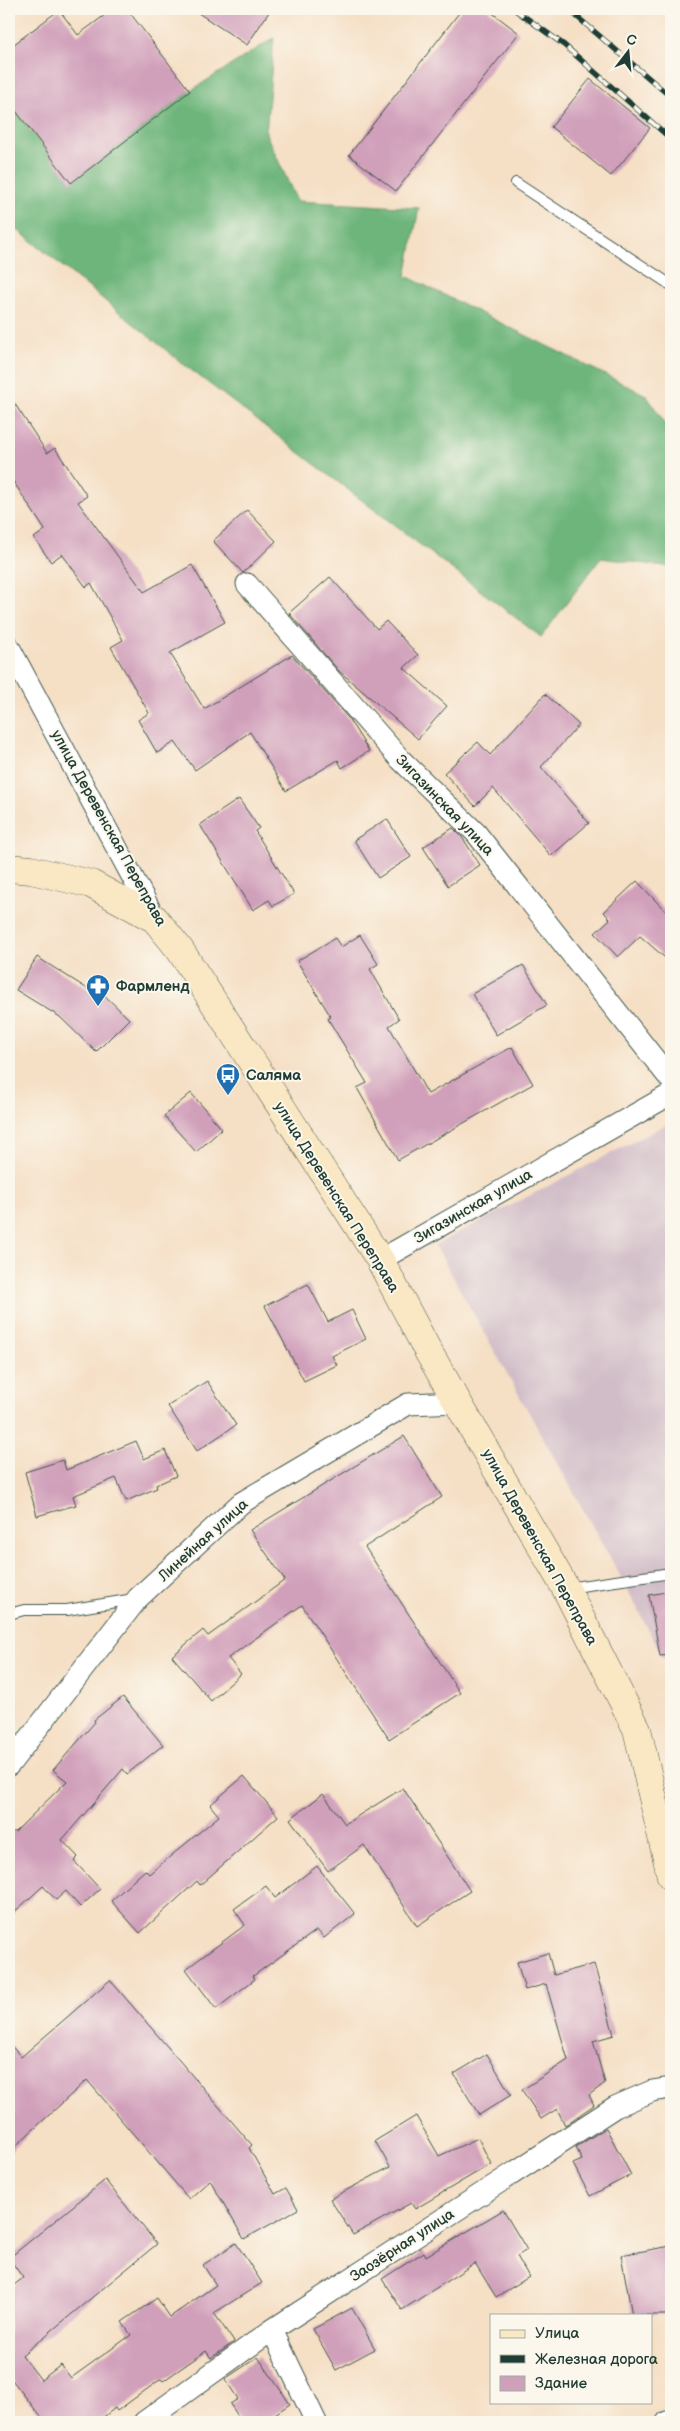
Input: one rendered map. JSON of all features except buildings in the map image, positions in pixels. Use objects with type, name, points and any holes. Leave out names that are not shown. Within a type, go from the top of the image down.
[{"type":"street","name":"Зигазинская улица","points":[[247,584],[400,759],[476,833],[671,1080]]},
{"type":"street","name":"улица Деревенская Переправа","points":[[9,647],[155,919],[180,950],[380,1260],[429,1353],[566,1589],[637,1729],[671,1876]]},
{"type":"street","points":[[9,868],[31,870],[91,884],[155,919]]},
{"type":"street","name":"Зигазинская улица","points":[[380,1260],[671,1094]]},
{"type":"street","name":"Линейная улица","points":[[9,1764],[15,1741],[138,1598],[241,1503],[408,1404],[459,1402]]},
{"type":"street","name":"Заозёрная улица","points":[[144,2422],[272,2330],[615,2107],[652,2091],[671,2088]]},
{"type":"street","points":[[272,2330],[316,2422]]},
{"type":"street","points":[[667,2422],[671,2421]]},
{"type":"lane","points":[[516,183],[671,284]]},
{"type":"lane","points":[[566,1589],[671,1573]]},
{"type":"lane","points":[[9,1614],[24,1610],[67,1610],[138,1598]]},
{"type":"shaded area","points":[[671,1122],[671,1659],[664,1659],[616,1568],[435,1245]]},
{"type":"green space","points":[[274,38],[266,134],[297,201],[419,208],[406,276],[646,395],[671,432],[671,567],[601,558],[541,637],[182,363],[9,223],[9,112],[14,108],[71,183],[190,91]]},
{"type":"railway","points":[[514,9],[564,45],[671,139]]},
{"type":"railway","points":[[568,9],[671,97]]},
{"type":"place","name":"Фармленд","points":[[98,1007]]},
{"type":"place","name":"Саляма","points":[[228,1096]]}]
